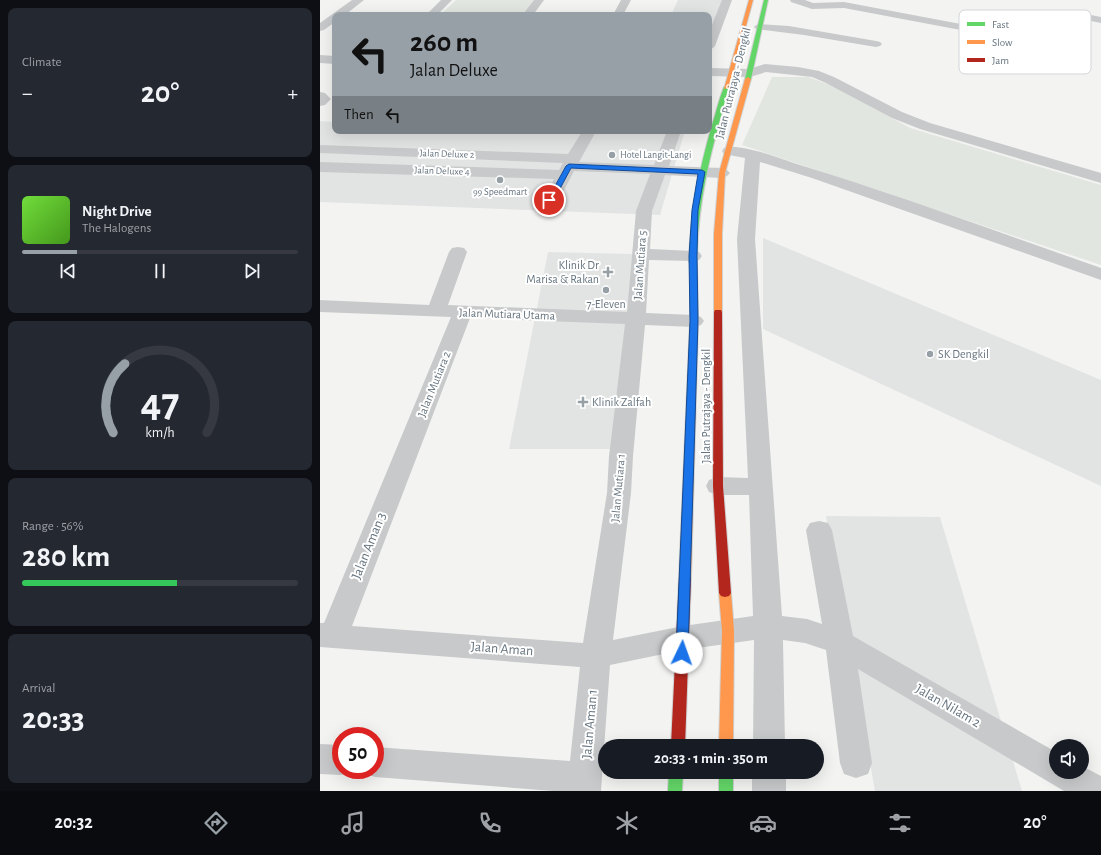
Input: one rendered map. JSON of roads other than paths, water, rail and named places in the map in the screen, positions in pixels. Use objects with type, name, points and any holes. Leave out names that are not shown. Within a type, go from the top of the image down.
[{"type":"main road","name":"Jalan Putrajaya - Dengkil","points":[[678,739],[694,321],[693,256],[695,210],[702,172],[751,0]]},
{"type":"main road","name":"Jalan Putrajaya - Dengkil","points":[[726,739],[728,631],[718,486],[718,234],[722,173],[750,73],[766,0]]},
{"type":"main road","points":[[675,791],[676,779]]},
{"type":"main road","points":[[726,779],[726,791]]},
{"type":"street","points":[[342,12],[359,0]]},
{"type":"street","points":[[434,12],[447,0]]},
{"type":"street","points":[[529,12],[539,0]]},
{"type":"street","points":[[620,12],[626,0]]},
{"type":"street","points":[[712,38],[727,0]]},
{"type":"street","points":[[795,0],[812,6],[844,5],[959,28]]},
{"type":"street","points":[[1091,18],[1101,20]]},
{"type":"street","points":[[320,28],[332,19]]},
{"type":"street","points":[[760,27],[788,29],[850,41],[876,44]]},
{"type":"street","points":[[320,60],[332,60]]},
{"type":"street","points":[[712,72],[750,73],[765,68],[815,74],[830,80],[897,115],[925,126],[1101,178]]},
{"type":"street","points":[[544,202],[552,199],[587,134]]},
{"type":"street","name":"Jalan Mutiara 5","points":[[636,319],[644,210],[673,134]]},
{"type":"street","name":"Jalan Deluxe 2","points":[[320,149],[569,167]]},
{"type":"street","points":[[728,151],[753,155],[817,175],[1101,274]]},
{"type":"street","points":[[753,155],[746,238],[768,626],[769,739]]},
{"type":"street","name":"Jalan Deluxe 4","points":[[320,167],[569,167]]},
{"type":"street","points":[[569,167],[722,173]]},
{"type":"street","points":[[436,311],[458,252]]},
{"type":"street","points":[[641,254],[693,256]]},
{"type":"street","name":"Jalan Mutiara Utama","points":[[320,306],[694,321]]},
{"type":"street","name":"Jalan Mutiara 2","points":[[405,457],[463,312]]},
{"type":"street","name":"Jalan Mutiara 1","points":[[596,656],[619,493],[621,456],[636,319]]},
{"type":"street","name":"Jalan Aman 3","points":[[326,636],[405,457]]},
{"type":"street","points":[[718,486],[761,487]]},
{"type":"street","points":[[819,530],[840,643],[856,763]]},
{"type":"street","name":"Jalan Aman","points":[[326,636],[596,656],[683,638],[768,626]]},
{"type":"street","name":"Jalan Nilam 2","points":[[768,626],[807,631],[840,643],[1049,764]]},
{"type":"street","name":"Jalan Aman 1","points":[[585,784],[596,656]]},
{"type":"street","points":[[320,759],[332,760]]},
{"type":"street","points":[[384,763],[585,784]]},
{"type":"street","points":[[769,779],[769,791]]},
{"type":"street","points":[[1074,779],[1095,791]]},
{"type":"place","name":"Hotel Langit-Langi","points":[[612,155]]},
{"type":"place","name":"99 Speedmart","points":[[500,180]]},
{"type":"place","name":"Klinik Dr Marisa & Rakan","points":[[608,272]]},
{"type":"place","name":"7-Eleven","points":[[606,290]]},
{"type":"place","name":"SK Dengkil","points":[[930,354]]},
{"type":"place","name":"Klinik Zalfah","points":[[583,402]]}]
